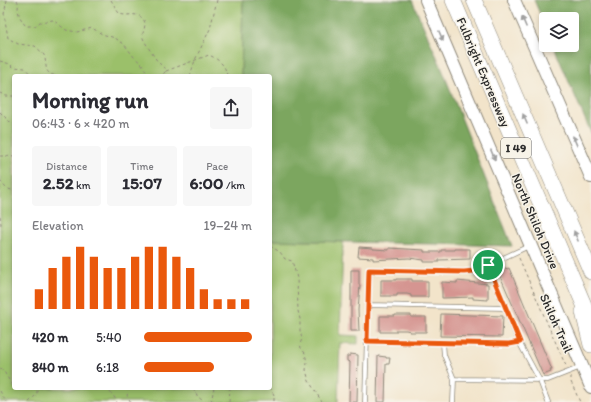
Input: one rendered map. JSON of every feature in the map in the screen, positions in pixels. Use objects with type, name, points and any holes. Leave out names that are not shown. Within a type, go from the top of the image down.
[{"type":"highway","name":"Fulbright Expressway","points":[[453,0],[591,321]]},
{"type":"highway","name":"Fulbright Expressway","points":[[474,0],[591,272]]},
{"type":"highway","points":[[580,295],[591,345]]},
{"type":"main road","name":"North Shiloh Drive","points":[[426,0],[532,245],[591,388]]},
{"type":"main road","points":[[514,0],[591,177]]},
{"type":"lane","points":[[365,402],[369,270],[474,271],[532,245]]},
{"type":"lane","points":[[488,265],[505,308],[540,381],[548,402]]},
{"type":"lane","points":[[368,305],[505,308]]},
{"type":"lane","points":[[367,341],[509,344],[520,342]]},
{"type":"lane","points":[[443,343],[444,355],[454,379],[453,402]]},
{"type":"lane","points":[[454,379],[540,381],[548,380],[582,366]]},
{"type":"path","points":[[7,0],[4,14],[8,38],[18,44],[35,46],[44,55],[46,69],[51,74]]},
{"type":"path","points":[[17,0],[19,4],[19,15],[22,23],[26,26],[35,26],[40,22],[53,20],[66,30],[77,32],[87,29],[94,29],[102,34],[115,38],[124,44],[134,57],[142,64],[147,74]]},
{"type":"path","points":[[111,0],[120,14],[132,14],[142,17],[145,25],[143,38],[157,60],[165,67],[166,71]]},
{"type":"path","points":[[191,74],[195,60],[210,29],[217,0]]},
{"type":"path","points":[[164,74],[166,71],[207,55],[216,58],[226,69],[227,74]]},
{"type":"path","points":[[0,61],[10,64],[13,67],[25,68],[30,74]]},
{"type":"path","points":[[0,93],[6,96],[12,96]]},
{"type":"path","points":[[0,112],[12,122]]},
{"type":"path","points":[[0,156],[12,157]]},
{"type":"path","points":[[0,181],[6,188],[12,190]]},
{"type":"path","points":[[0,216],[2,224],[0,228]]},
{"type":"path","points":[[272,247],[280,252],[284,259],[293,262],[297,278],[298,311],[302,339],[300,344],[305,353],[307,363],[306,370],[309,381],[322,402]]},
{"type":"path","name":"Shiloh Trail","points":[[516,252],[565,364],[568,366],[571,382],[580,402]]},
{"type":"path","points":[[0,369],[3,370],[12,384]]},
{"type":"path","points":[[29,402],[38,394],[37,390]]},
{"type":"path","points":[[107,390],[113,395],[117,402]]},
{"type":"path","points":[[128,390],[127,396],[131,402]]},
{"type":"path","points":[[194,390],[202,402]]},
{"type":"path","points":[[211,402],[214,390]]},
{"type":"path","points":[[229,402],[230,390]]},
{"type":"path","points":[[272,390],[274,394],[274,402]]},
{"type":"path","points":[[0,391],[6,402]]},
{"type":"green space","points":[[0,0],[243,0],[241,74],[12,74],[12,390],[272,390],[272,240],[343,242],[340,335],[358,336],[358,344],[340,343],[338,402],[0,402]]},
{"type":"green space","points":[[243,0],[412,0],[440,64],[512,246],[272,240],[272,74],[241,74]]},
{"type":"green space","points":[[534,0],[591,0],[591,133],[556,52],[579,52],[579,12],[539,12]]},
{"type":"building","points":[[359,247],[389,250],[389,248],[424,250],[424,252],[470,249],[470,259],[439,260],[439,262],[424,262],[424,260],[409,258],[373,260],[373,258],[358,257]]},
{"type":"building","points":[[509,268],[552,370],[550,370],[551,372],[543,375],[498,271]]},
{"type":"building","points":[[351,270],[359,270],[359,331],[351,331]]},
{"type":"building","points":[[396,279],[428,281],[428,297],[411,297],[411,295],[407,294],[397,294],[397,296],[381,296],[381,280]]},
{"type":"building","points":[[457,281],[488,284],[488,300],[473,299],[473,297],[442,298],[442,282],[457,283]]},
{"type":"building","points":[[441,314],[503,316],[502,337],[440,336]]},
{"type":"building","points":[[395,315],[426,317],[426,332],[396,330],[396,332],[380,332],[380,316]]},
{"type":"building","points":[[350,354],[358,355],[357,402],[349,402],[350,362],[347,361],[347,356],[350,356]]},
{"type":"building","points":[[378,356],[390,358],[389,364],[386,364],[385,402],[377,402]]},
{"type":"route","points":[[488,265],[520,342],[509,344],[367,341],[369,270],[464,272],[474,271],[488,265]]}]
